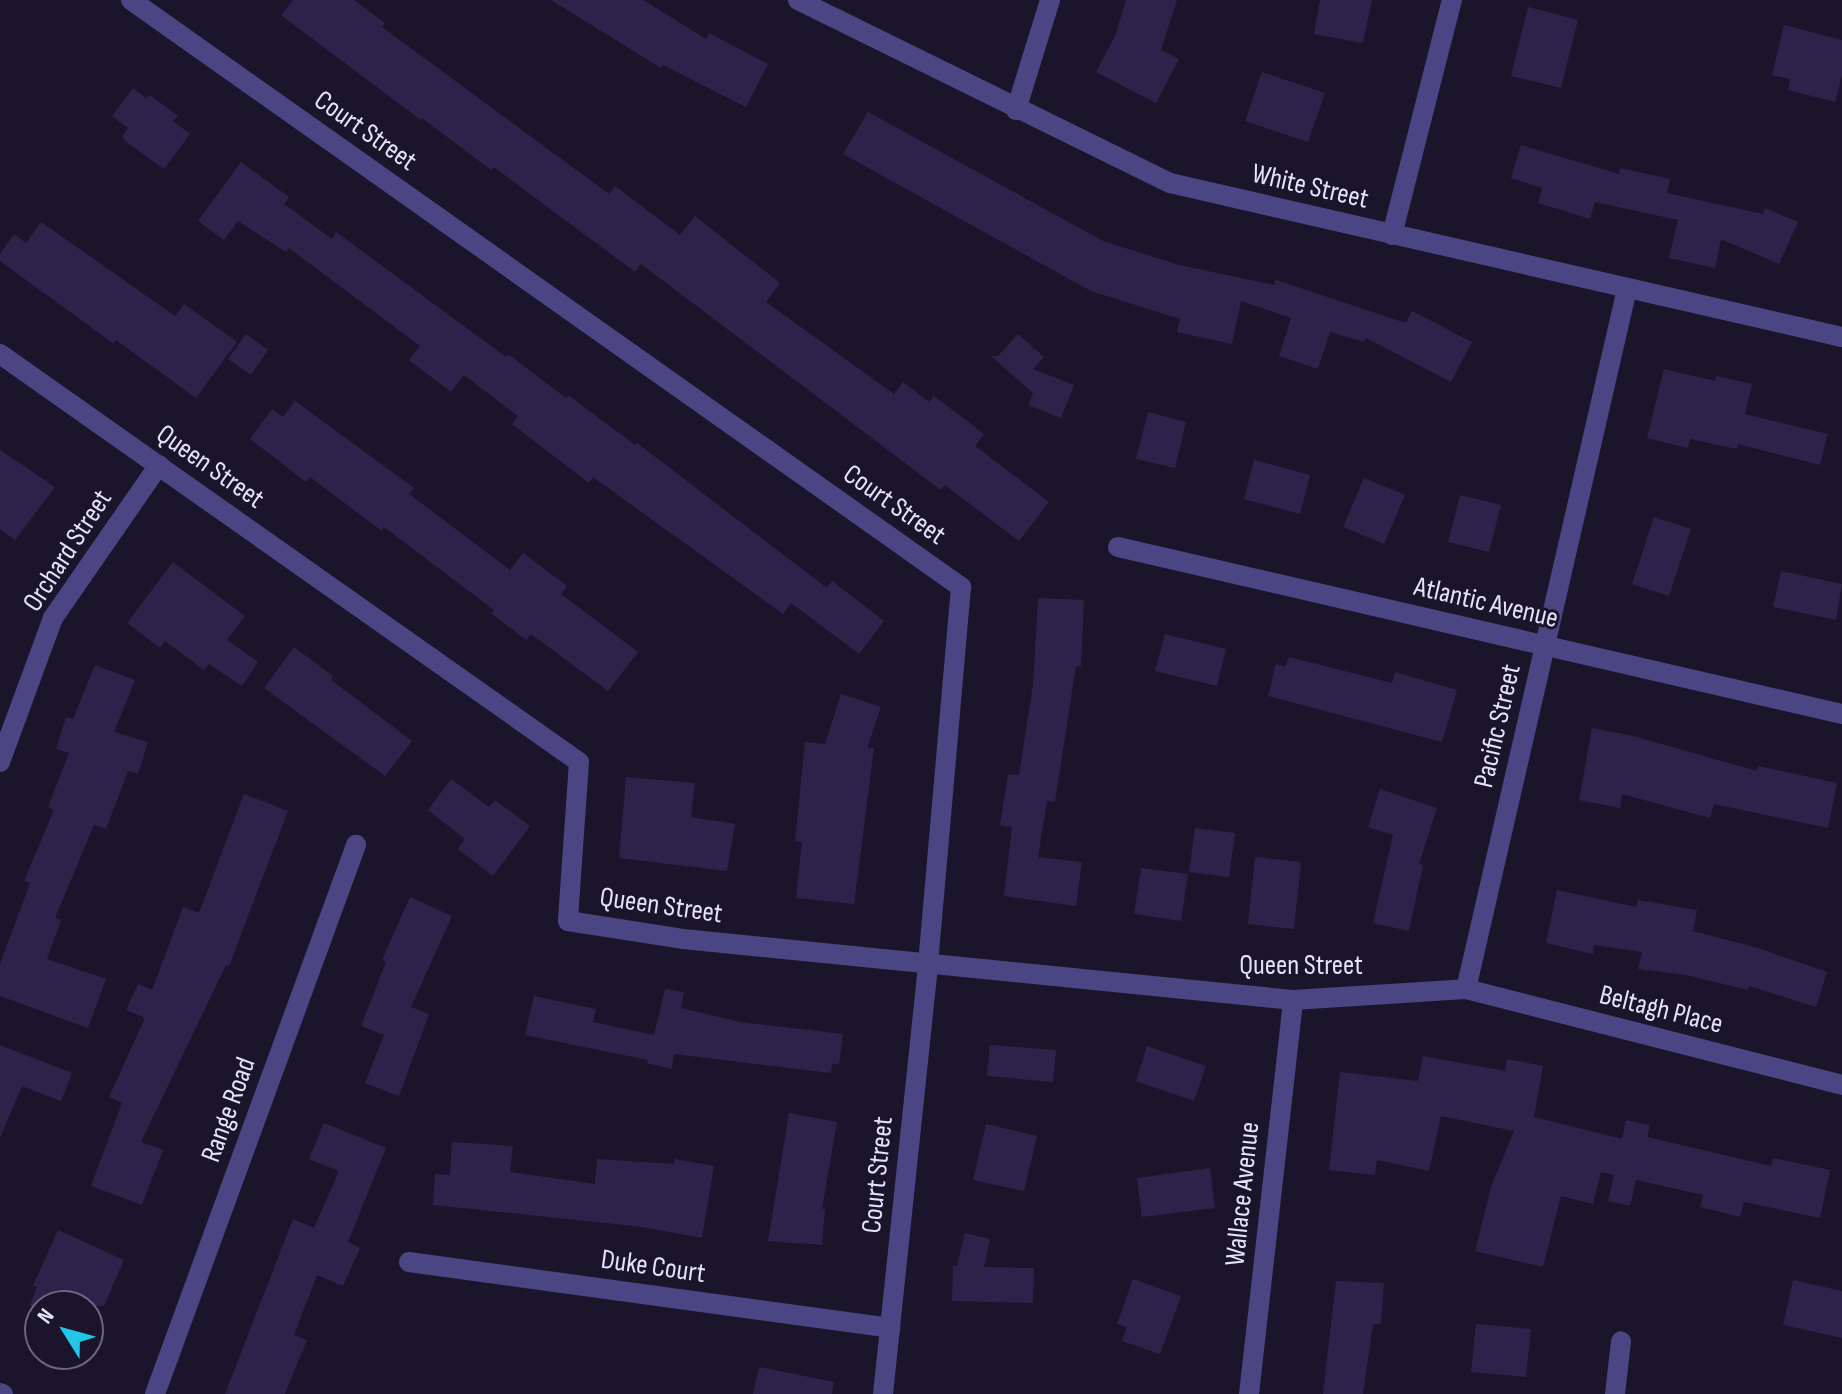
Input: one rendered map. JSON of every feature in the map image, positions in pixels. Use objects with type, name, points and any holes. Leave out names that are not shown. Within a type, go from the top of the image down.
[{"type":"street","name":"Court Street","points":[[131,0],[961,587],[928,966],[883,1394]]},
{"type":"street","name":"White Street","points":[[798,0],[1016,110],[1170,183],[1842,337]]},
{"type":"street","points":[[1016,110],[1050,0]]},
{"type":"street","points":[[1392,235],[1452,0]]},
{"type":"street","name":"Pacific Street","points":[[1466,989],[1627,289]]},
{"type":"street","name":"Queen Street","points":[[0,354],[579,762],[568,921],[683,939],[928,966],[1293,1000],[1466,989]]},
{"type":"street","name":"Orchard Street","points":[[0,762],[53,618],[159,465]]},
{"type":"street","name":"Atlantic Avenue","points":[[1118,547],[1842,714]]},
{"type":"street","name":"Range Road","points":[[155,1394],[356,845]]},
{"type":"street","name":"Beltagh Place","points":[[1466,989],[1842,1085]]},
{"type":"street","name":"Wallace Avenue","points":[[1249,1394],[1293,1000]]},
{"type":"street","name":"Duke Court","points":[[409,1262],[890,1328]]},
{"type":"street","points":[[1615,1394],[1621,1341]]},
{"type":"building","points":[[293,0],[354,0],[385,23],[382,27],[609,194],[615,186],[680,235],[695,216],[780,283],[766,302],[894,394],[903,382],[929,402],[934,396],[984,434],[975,446],[1049,502],[1019,541],[945,485],[941,490],[641,264],[635,272],[494,167],[491,170],[421,120],[281,15]]},
{"type":"building","points":[[551,0],[643,0],[706,39],[709,33],[768,64],[746,107],[663,65],[661,68]]},
{"type":"building","points":[[1126,0],[1177,0],[1161,50],[1179,59],[1156,103],[1096,72],[1115,36]]},
{"type":"building","points":[[1320,0],[1372,0],[1363,43],[1314,34]]},
{"type":"building","points":[[1528,7],[1578,20],[1561,88],[1511,76]]},
{"type":"building","points":[[1784,25],[1842,40],[1842,75],[1835,102],[1788,90],[1790,79],[1772,75]]},
{"type":"building","points":[[1262,72],[1325,93],[1308,142],[1245,121]]},
{"type":"building","points":[[133,88],[146,98],[150,95],[178,116],[173,121],[190,134],[164,169],[125,141],[122,136],[128,128],[112,116]]},
{"type":"building","points":[[868,112],[1103,241],[1179,265],[1274,285],[1276,280],[1406,323],[1412,311],[1472,342],[1451,382],[1366,338],[1364,342],[1330,332],[1318,369],[1279,356],[1291,318],[1241,301],[1232,344],[1177,332],[1180,319],[1091,291],[843,154]]},
{"type":"building","points":[[1521,145],[1619,174],[1620,168],[1670,179],[1667,193],[1763,214],[1765,208],[1798,222],[1779,264],[1721,239],[1715,268],[1669,258],[1678,220],[1595,202],[1590,219],[1538,203],[1542,188],[1511,178]]},
{"type":"building","points":[[241,162],[289,197],[284,204],[332,239],[336,232],[506,357],[508,354],[566,398],[568,395],[635,445],[637,443],[827,588],[832,581],[884,621],[859,654],[791,603],[783,614],[593,477],[589,483],[512,424],[518,416],[464,375],[451,392],[409,360],[420,346],[289,248],[286,252],[238,221],[224,240],[198,221]]},
{"type":"building","points":[[41,222],[175,316],[184,304],[237,342],[196,398],[116,340],[114,344],[0,261],[0,254],[14,234],[26,243]]},
{"type":"building","points":[[246,334],[268,350],[251,375],[228,359]]},
{"type":"building","points":[[1018,334],[1044,357],[1033,369],[1074,385],[1061,418],[1028,405],[1033,393],[991,356],[998,356]]},
{"type":"building","points":[[1664,369],[1715,381],[1716,376],[1752,384],[1745,414],[1828,434],[1820,465],[1738,444],[1737,449],[1690,439],[1688,448],[1647,438]]},
{"type":"building","points":[[295,401],[414,488],[409,494],[510,570],[523,553],[567,586],[561,594],[638,652],[608,691],[531,634],[526,640],[491,613],[494,610],[384,527],[382,531],[310,477],[306,482],[250,439],[272,409],[283,417]]},
{"type":"building","points":[[1148,412],[1186,422],[1175,468],[1136,459]]},
{"type":"building","points":[[0,450],[55,487],[15,540],[0,529]]},
{"type":"building","points":[[1254,460],[1310,475],[1300,514],[1244,499]]},
{"type":"building","points":[[1364,478],[1405,495],[1384,544],[1343,527]]},
{"type":"building","points":[[1460,495],[1501,505],[1489,552],[1448,542]]},
{"type":"building","points":[[1654,517],[1691,529],[1669,596],[1632,584]]},
{"type":"building","points":[[173,562],[245,616],[227,640],[258,662],[242,686],[209,664],[204,670],[165,641],[160,648],[127,623]]},
{"type":"building","points":[[1781,571],[1842,584],[1836,620],[1773,607]]},
{"type":"building","points":[[1038,598],[1084,600],[1081,666],[1076,666],[1055,802],[1047,801],[1038,857],[1082,862],[1076,906],[1004,896],[1012,827],[1000,825],[1008,774],[1019,775],[1033,685]]},
{"type":"building","points":[[1165,634],[1226,649],[1217,686],[1155,671]]},
{"type":"building","points":[[294,647],[333,676],[331,680],[412,741],[385,776],[264,688]]},
{"type":"building","points":[[1289,657],[1392,683],[1395,672],[1457,690],[1442,742],[1268,696],[1276,664],[1285,667]]},
{"type":"building","points":[[95,665],[135,680],[114,732],[148,742],[138,774],[128,771],[106,829],[94,825],[55,918],[61,920],[47,959],[106,979],[88,1028],[0,996],[0,964],[30,883],[24,881],[54,810],[48,807],[69,753],[56,749],[66,717],[73,719]]},
{"type":"building","points":[[841,694],[881,707],[867,748],[874,748],[854,904],[796,898],[802,842],[795,841],[805,742],[825,744]]},
{"type":"building","points":[[1592,728],[1633,736],[1757,771],[1758,766],[1837,783],[1828,828],[1714,804],[1710,818],[1622,794],[1620,808],[1579,800]]},
{"type":"building","points":[[626,777],[695,783],[691,817],[735,824],[727,871],[619,858]]},
{"type":"building","points":[[451,779],[489,807],[495,800],[530,826],[493,876],[458,849],[465,839],[428,810]]},
{"type":"building","points":[[1380,789],[1437,808],[1419,864],[1423,865],[1409,931],[1373,923],[1393,835],[1368,827]]},
{"type":"building","points":[[244,794],[288,811],[229,966],[226,965],[141,1142],[163,1150],[142,1205],[91,1186],[122,1103],[109,1097],[145,1018],[126,1010],[138,984],[152,990],[183,907],[199,913]]},
{"type":"building","points":[[1195,828],[1235,833],[1229,877],[1189,872]]},
{"type":"building","points":[[1255,857],[1301,862],[1294,929],[1248,924]]},
{"type":"building","points":[[1141,868],[1188,874],[1181,921],[1134,914]]},
{"type":"building","points":[[1557,890],[1636,907],[1638,900],[1697,910],[1693,931],[1758,948],[1827,972],[1816,1007],[1749,986],[1748,990],[1686,975],[1638,969],[1642,952],[1594,945],[1593,954],[1546,943]]},
{"type":"building","points":[[410,897],[452,916],[411,1007],[429,1014],[399,1096],[365,1083],[384,1035],[361,1026],[386,962],[382,960]]},
{"type":"building","points":[[665,989],[684,992],[681,1008],[740,1022],[843,1034],[839,1064],[832,1064],[831,1073],[674,1054],[672,1069],[647,1063],[648,1060],[525,1035],[534,996],[596,1009],[593,1022],[654,1035]]},
{"type":"building","points":[[0,1045],[72,1073],[61,1101],[22,1086],[0,1138]]},
{"type":"building","points":[[990,1045],[1056,1050],[1053,1082],[987,1076]]},
{"type":"building","points":[[1147,1046],[1206,1066],[1194,1101],[1136,1081]]},
{"type":"building","points":[[1423,1056],[1505,1071],[1507,1059],[1543,1066],[1534,1117],[1622,1139],[1626,1120],[1650,1125],[1647,1137],[1771,1166],[1773,1158],[1830,1170],[1820,1218],[1744,1202],[1740,1217],[1700,1207],[1703,1195],[1636,1180],[1630,1206],[1608,1201],[1614,1175],[1601,1172],[1593,1204],[1561,1196],[1543,1267],[1475,1251],[1491,1187],[1514,1131],[1441,1116],[1429,1171],[1377,1160],[1375,1175],[1329,1170],[1340,1072],[1418,1081]]},
{"type":"building","points":[[789,1113],[837,1122],[822,1209],[825,1209],[822,1245],[768,1241]]},
{"type":"building","points":[[324,1123],[386,1148],[348,1242],[360,1248],[343,1286],[317,1275],[294,1335],[307,1340],[285,1394],[225,1394],[293,1219],[314,1228],[339,1171],[309,1159]]},
{"type":"building","points":[[986,1124],[1037,1136],[1024,1191],[973,1180]]},
{"type":"building","points":[[452,1142],[513,1146],[510,1172],[595,1184],[597,1159],[674,1164],[675,1159],[714,1166],[702,1238],[643,1227],[433,1205],[435,1174],[450,1175]]},
{"type":"building","points":[[1210,1168],[1215,1208],[1142,1217],[1137,1178]]},
{"type":"building","points":[[58,1230],[124,1260],[104,1306],[104,1290],[36,1290],[37,1287],[33,1286]]},
{"type":"building","points":[[965,1233],[990,1239],[984,1267],[1034,1268],[1033,1303],[952,1301],[953,1266],[957,1266]]},
{"type":"building","points":[[1133,1279],[1181,1296],[1160,1354],[1122,1341],[1127,1327],[1117,1324]]},
{"type":"building","points":[[1793,1280],[1842,1291],[1842,1338],[1783,1325]]},
{"type":"building","points":[[1336,1281],[1384,1283],[1381,1324],[1373,1324],[1363,1394],[1323,1394]]},
{"type":"building","points":[[1476,1324],[1531,1329],[1526,1377],[1471,1372]]},
{"type":"building","points":[[759,1367],[834,1382],[832,1394],[753,1394]]}]
